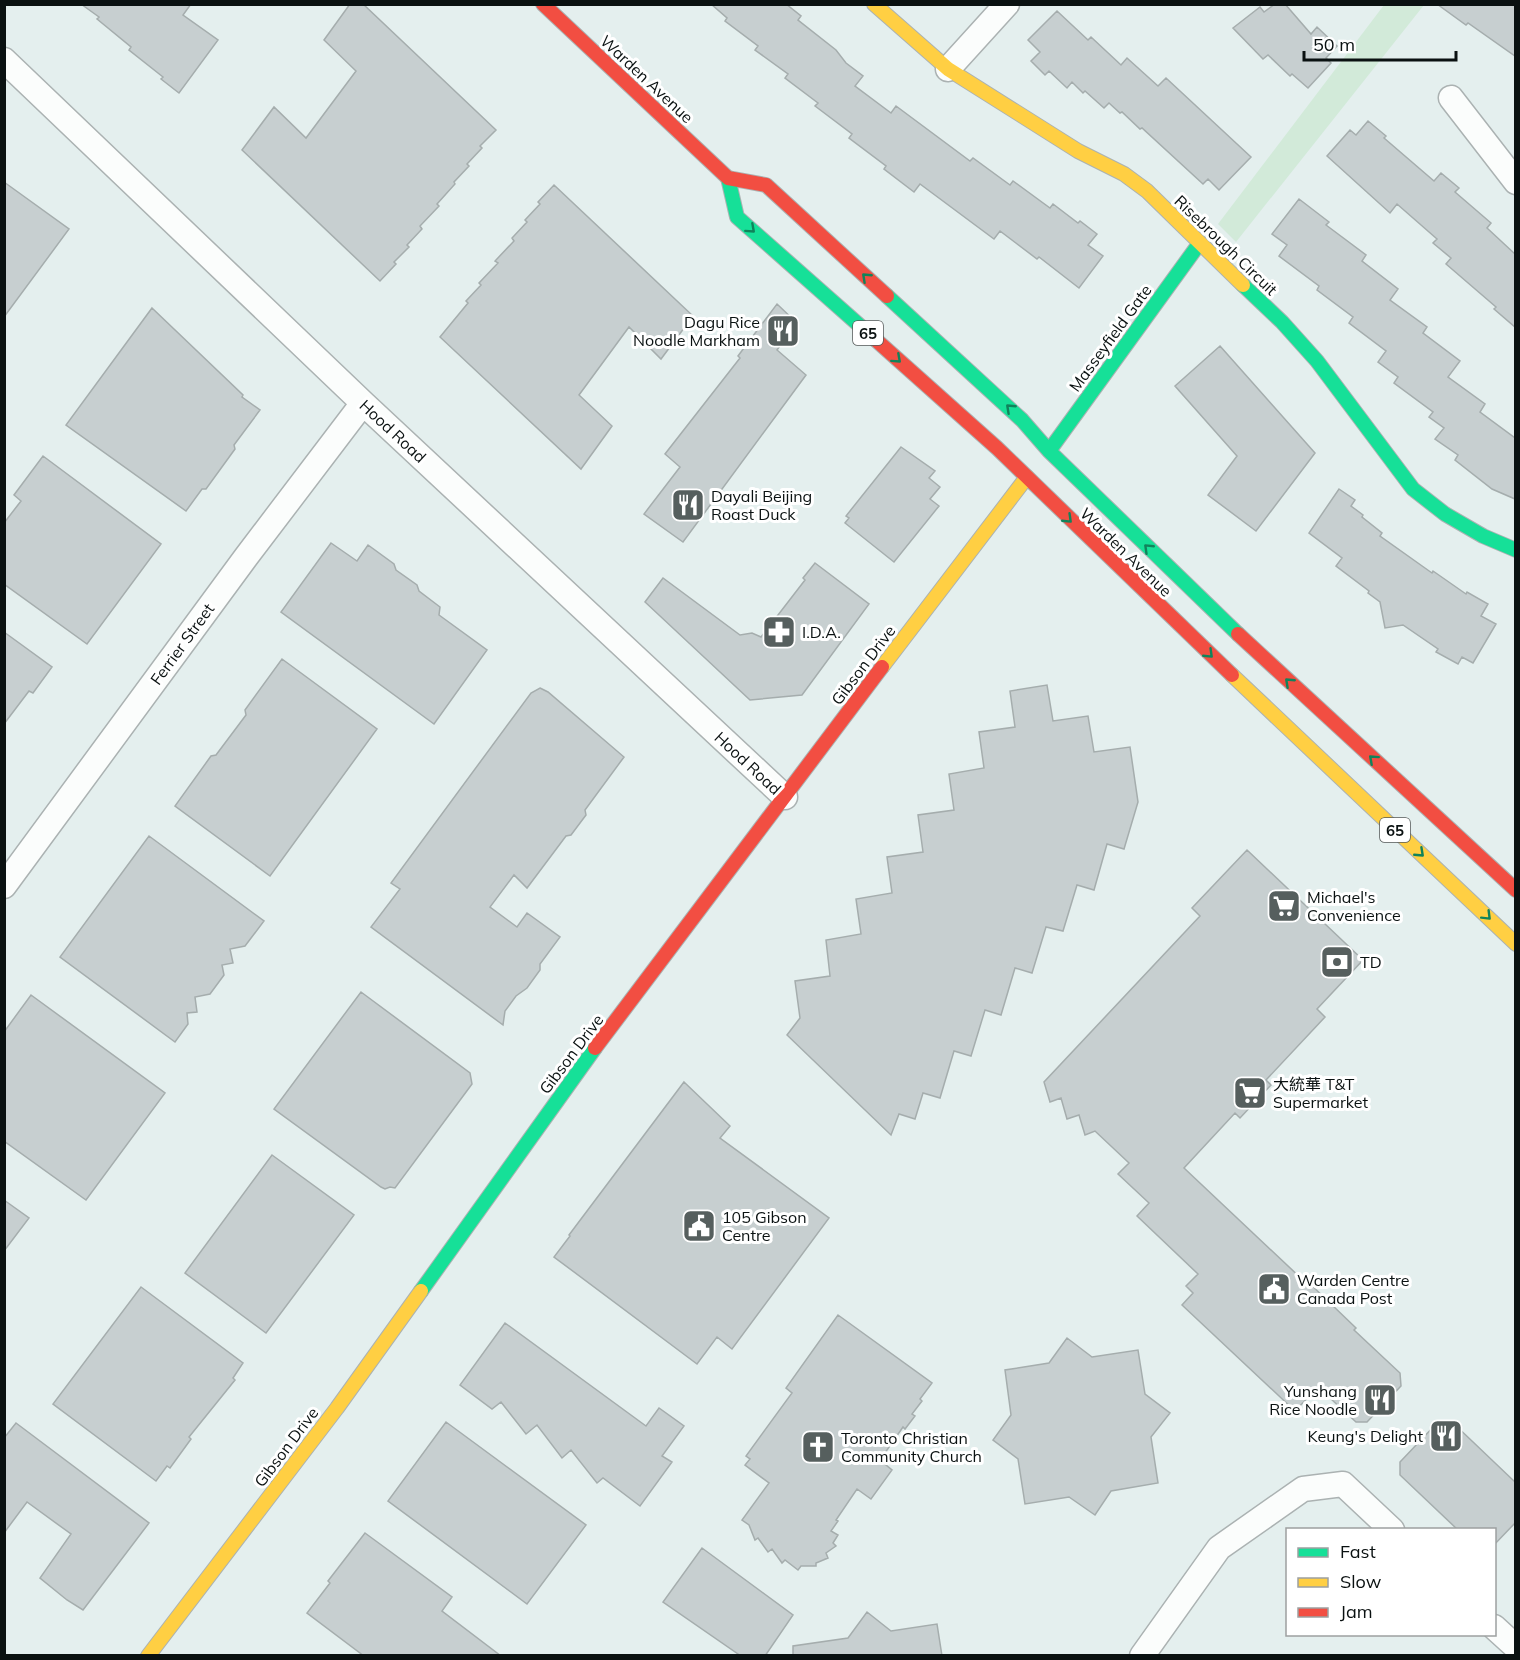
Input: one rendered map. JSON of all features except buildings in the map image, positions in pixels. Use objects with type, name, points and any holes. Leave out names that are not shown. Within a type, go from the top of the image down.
[{"type":"main road","name":"Warden Avenue","points":[[543,4],[728,178],[766,185],[1022,420],[1049,451],[1198,597],[1322,725],[1515,890]]},
{"type":"main road","name":"Risebrough Circuit","points":[[874,4],[948,69],[1078,151],[1124,174],[1147,191],[1198,244],[1282,322],[1317,361],[1413,489],[1455,520],[1483,536],[1515,549]]},
{"type":"main road","name":"Warden Avenue","points":[[728,178],[737,217],[998,448],[1293,735],[1515,944]]},
{"type":"main road","name":"Masseyfield Gate","points":[[1049,451],[1198,244]]},
{"type":"main road","name":"Gibson Drive","points":[[148,1656],[337,1407],[568,1084],[1027,477]]},
{"type":"main road","points":[[1293,735],[1322,725]]},
{"type":"street","points":[[948,69],[1007,4]]},
{"type":"street","name":"Hood Road","points":[[4,60],[363,404],[785,797]]},
{"type":"street","points":[[1451,98],[1515,182]]},
{"type":"street","name":"Ferrier Street","points":[[4,886],[251,550],[363,404]]},
{"type":"street","points":[[1027,477],[1049,451]]},
{"type":"street","points":[[1142,1656],[1219,1548],[1303,1489],[1343,1484],[1390,1528]]},
{"type":"street","points":[[1496,1629],[1515,1647]]},
{"type":"green space","points":[[1384,5],[1424,5],[1236,242],[1218,224]]},
{"type":"traffic: fast","points":[[728,178],[737,217],[876,340]]},
{"type":"traffic: fast","points":[[1049,451],[1199,244]]},
{"type":"traffic: fast","points":[[1243,285],[1282,322],[1317,361],[1413,489],[1445,514],[1483,536],[1516,550]]},
{"type":"traffic: fast","points":[[887,296],[1022,420],[1049,451],[1238,634]]},
{"type":"traffic: fast","points":[[421,1291],[595,1048]]},
{"type":"traffic: slow","points":[[874,4],[948,69],[1078,151],[1124,174],[1147,191],[1243,285]]},
{"type":"traffic: slow","points":[[882,667],[1027,477]]},
{"type":"traffic: slow","points":[[1232,675],[1516,944]]},
{"type":"traffic: slow","points":[[148,1656],[337,1408],[421,1291]]},
{"type":"traffic: jam","points":[[543,4],[728,178],[766,185],[887,296]]},
{"type":"traffic: jam","points":[[876,340],[997,448],[1232,675]]},
{"type":"traffic: jam","points":[[1238,634],[1516,890]]},
{"type":"traffic: jam","points":[[595,1048],[882,667]]},
{"type":"place","name":"Dagu Rice Noodle Markham","points":[[783,331]]},
{"type":"place","name":"Dayali Beijing Roast Duck","points":[[688,505]]},
{"type":"place","name":"I.D.A.","points":[[779,632]]},
{"type":"place","name":"Michael's Convenience","points":[[1284,906]]},
{"type":"place","name":"TD","points":[[1337,962]]},
{"type":"place","name":"大統華 T&T Supermarket","points":[[1250,1093]]},
{"type":"place","name":"105 Gibson Centre","points":[[699,1226]]},
{"type":"place","name":"Warden Centre Canada Post","points":[[1274,1289]]},
{"type":"place","name":"Yunshang Rice Noodle","points":[[1380,1400]]},
{"type":"place","name":"Keung's Delight","points":[[1446,1436]]},
{"type":"place","name":"Toronto Christian Community Church","points":[[818,1447]]}]
